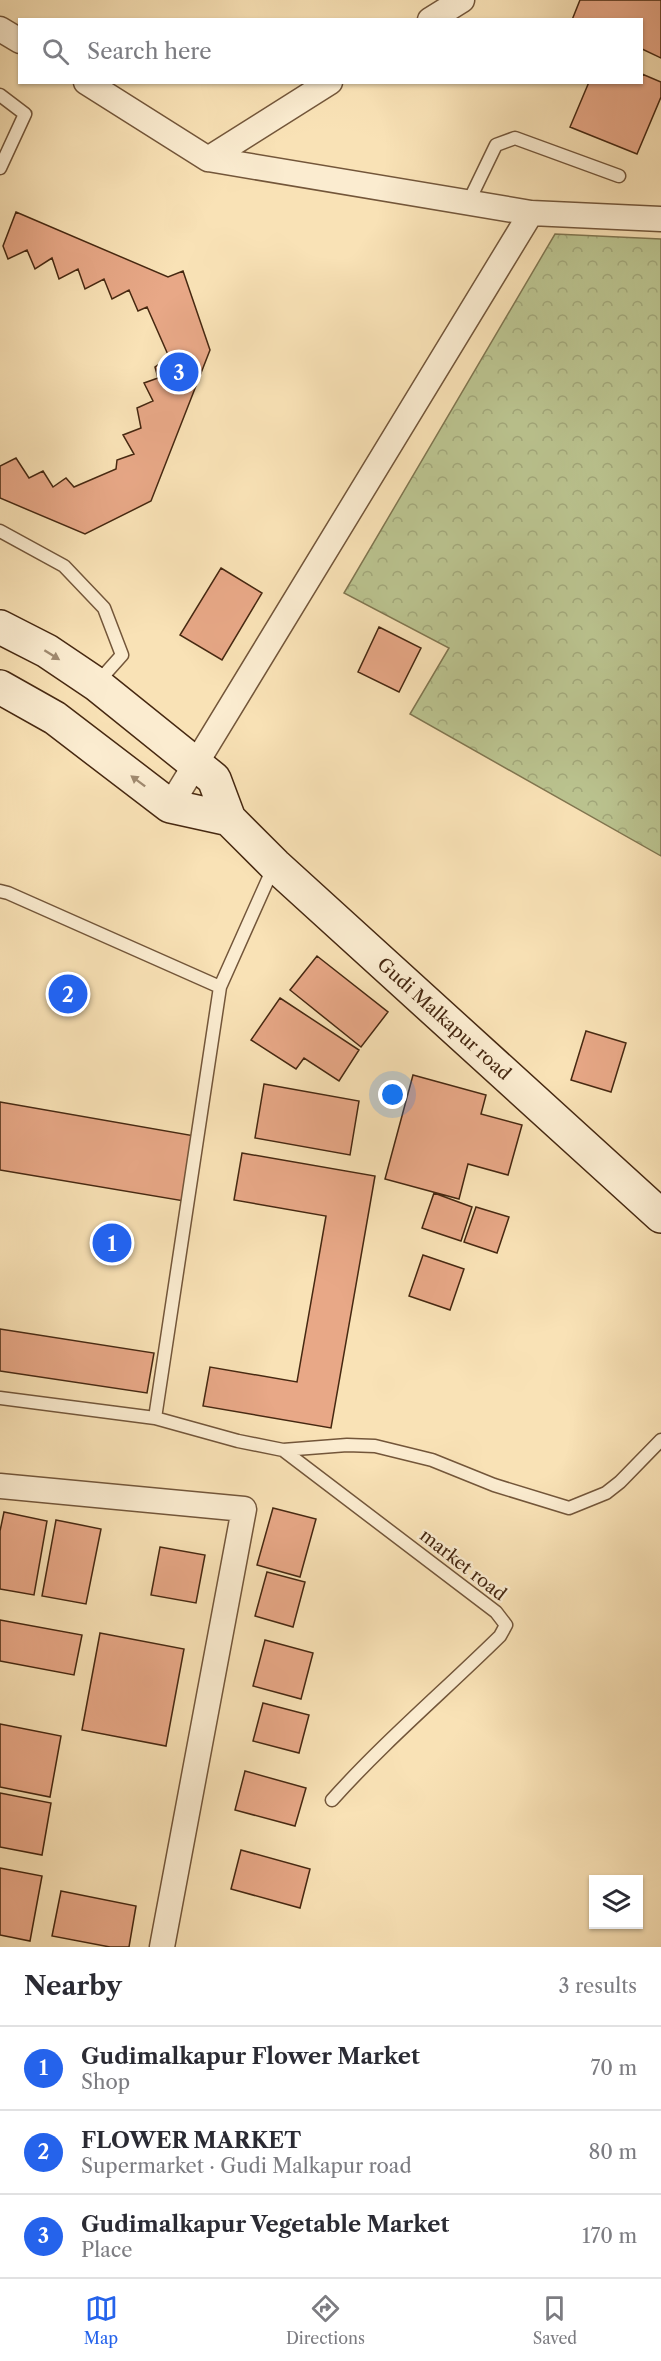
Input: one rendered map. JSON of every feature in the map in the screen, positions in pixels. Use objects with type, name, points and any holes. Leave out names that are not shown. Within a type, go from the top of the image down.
[{"type":"street","points":[[433,18],[462,0]]},
{"type":"street","points":[[0,28],[18,40]]},
{"type":"street","points":[[89,84],[208,159],[531,213],[661,219]]},
{"type":"street","points":[[208,159],[327,84]]},
{"type":"street","points":[[170,806],[531,213]]},
{"type":"street","name":"Gudi Malkapur road","points":[[0,627],[47,651],[96,684],[214,779],[229,819],[274,865],[661,1216]]},
{"type":"street","points":[[0,687],[55,718],[170,806],[229,819]]},
{"type":"street","points":[[0,1486],[244,1509],[162,1947]]},
{"type":"lane","points":[[0,95],[25,114],[0,168]]},
{"type":"lane","points":[[468,203],[496,145],[515,138],[619,176]]},
{"type":"lane","points":[[0,531],[64,566],[104,608],[122,655],[96,684]]},
{"type":"lane","points":[[155,1418],[220,987],[274,865]]},
{"type":"lane","points":[[0,891],[220,987]]},
{"type":"lane","points":[[0,1398],[155,1418],[238,1441],[283,1450],[375,1446],[432,1460],[494,1485],[569,1508],[606,1493],[661,1440]]},
{"type":"lane","name":"market road","points":[[283,1450],[496,1612],[507,1625],[500,1636],[437,1698],[366,1762],[332,1800]]},
{"type":"green space","points":[[555,234],[661,239],[661,856],[410,714],[449,648],[344,593]]},
{"type":"building","points":[[580,0],[661,0],[661,58],[643,49],[643,18],[573,18]]},
{"type":"building","points":[[643,74],[661,82],[661,97],[637,154],[570,127],[588,84],[643,84]]},
{"type":"building","points":[[16,212],[168,277],[183,271],[210,350],[151,501],[85,534],[0,498],[0,466],[16,458],[29,478],[43,471],[53,487],[66,478],[74,487],[116,469],[117,460],[134,454],[123,435],[141,428],[137,408],[153,401],[144,383],[158,378],[155,367],[169,357],[147,307],[138,311],[129,290],[112,299],[104,279],[85,289],[78,269],[59,279],[52,258],[35,269],[27,250],[8,259],[3,246]]},
{"type":"building","points":[[221,568],[262,593],[222,660],[180,635]]},
{"type":"building","points":[[379,627],[421,648],[399,692],[358,672]]},
{"type":"building","points":[[317,956],[388,1012],[361,1047],[290,990]]},
{"type":"building","points":[[280,998],[359,1050],[339,1081],[304,1058],[296,1069],[251,1040]]},
{"type":"building","points":[[586,1031],[626,1043],[611,1092],[571,1080]]},
{"type":"building","points":[[413,1075],[486,1095],[481,1114],[522,1125],[508,1175],[468,1164],[459,1199],[385,1179]]},
{"type":"building","points":[[264,1084],[359,1101],[350,1155],[255,1138]]},
{"type":"building","points":[[0,1102],[195,1136],[184,1201],[0,1170]]},
{"type":"building","points":[[242,1153],[375,1176],[331,1428],[203,1406],[210,1367],[297,1382],[326,1216],[234,1200]]},
{"type":"building","points":[[434,1193],[472,1207],[461,1241],[422,1228]]},
{"type":"building","points":[[476,1207],[509,1217],[497,1253],[464,1242]]},
{"type":"building","points":[[423,1255],[464,1269],[450,1310],[409,1296]]},
{"type":"building","points":[[0,1329],[154,1353],[147,1393],[0,1371]]},
{"type":"building","points":[[273,1508],[316,1519],[300,1577],[257,1565]]},
{"type":"building","points":[[4,1512],[47,1521],[34,1595],[0,1589],[0,1531]]},
{"type":"building","points":[[56,1520],[101,1529],[86,1604],[42,1596]]},
{"type":"building","points":[[160,1547],[205,1555],[196,1603],[151,1595]]},
{"type":"building","points":[[267,1572],[305,1582],[293,1627],[255,1616]]},
{"type":"building","points":[[0,1620],[82,1635],[74,1675],[0,1661]]},
{"type":"building","points":[[100,1633],[184,1649],[166,1746],[82,1730]]},
{"type":"building","points":[[265,1640],[313,1653],[301,1699],[253,1686]]},
{"type":"building","points":[[263,1703],[309,1715],[299,1753],[253,1741]]},
{"type":"building","points":[[0,1724],[61,1736],[50,1797],[0,1787]]},
{"type":"building","points":[[245,1771],[306,1788],[295,1826],[235,1810]]},
{"type":"building","points":[[0,1793],[51,1803],[42,1855],[0,1847]]},
{"type":"building","points":[[241,1850],[310,1869],[300,1908],[231,1889]]},
{"type":"building","points":[[0,1868],[42,1876],[30,1941],[0,1935]]},
{"type":"building","points":[[61,1891],[136,1906],[129,1947],[110,1947],[52,1936]]},
{"type":"place","name":"Gudimalkapur Vegetable Market","points":[[179,372]]},
{"type":"place","name":"FLOWER MARKET","points":[[68,994]]},
{"type":"place","name":"Gudimalkapur Flower Market","points":[[112,1243]]}]
